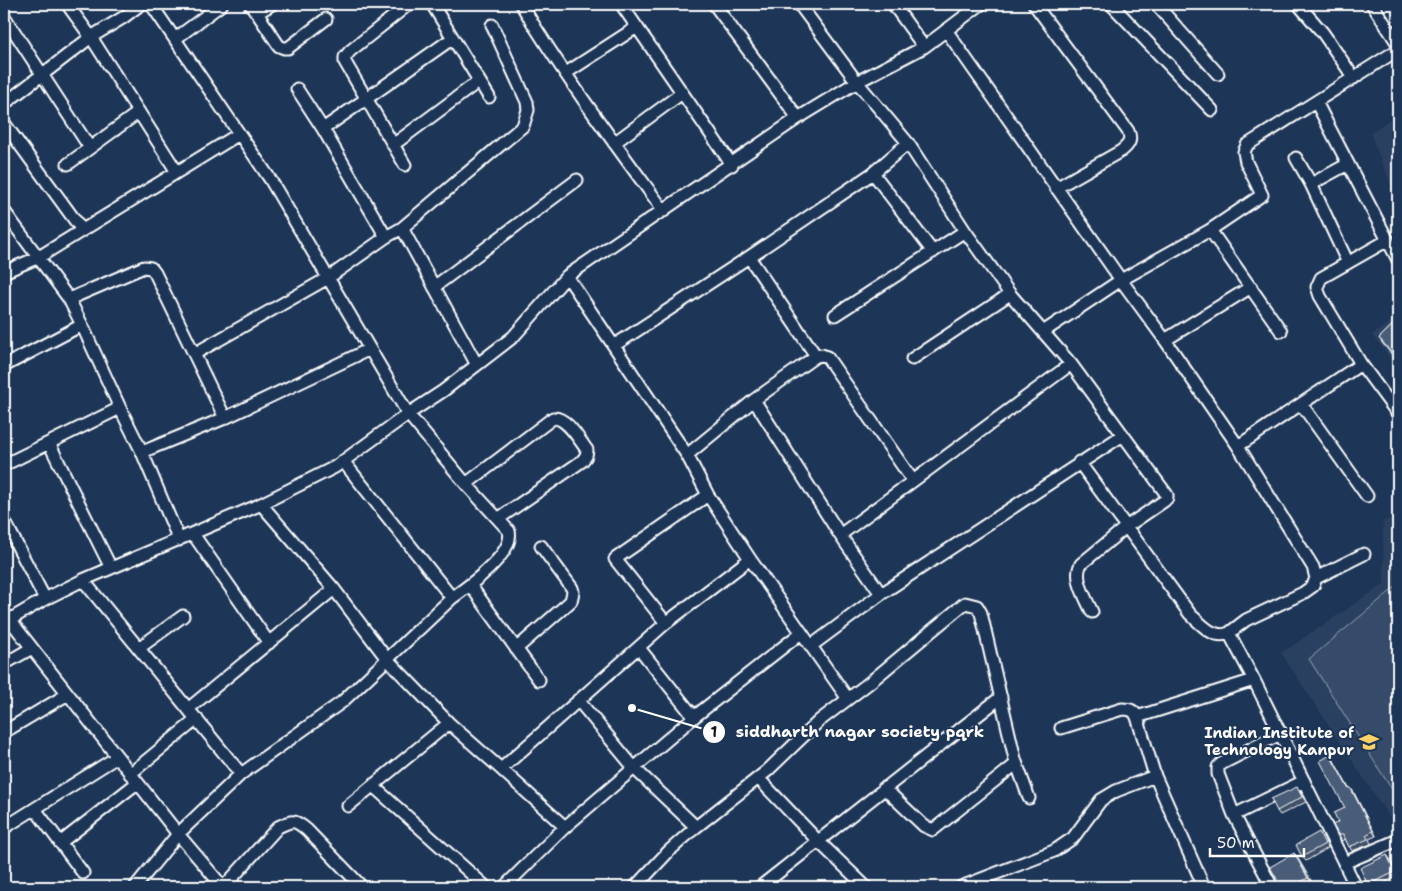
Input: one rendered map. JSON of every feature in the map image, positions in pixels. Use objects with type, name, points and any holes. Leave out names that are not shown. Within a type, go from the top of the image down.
[{"type":"street","points":[[67,4],[91,37],[177,172]]},
{"type":"street","points":[[4,104],[91,37],[141,4]]},
{"type":"street","points":[[135,887],[178,834],[242,774],[342,702],[452,598],[470,585],[502,555],[511,537],[509,531],[466,484],[408,414],[270,179],[151,4]]},
{"type":"street","points":[[175,39],[222,4]]},
{"type":"street","points":[[272,4],[253,9],[279,46],[284,48],[288,48],[326,19]]},
{"type":"street","points":[[406,166],[345,65],[345,57],[409,4]]},
{"type":"street","points":[[432,4],[489,97]]},
{"type":"street","points":[[522,4],[535,27],[614,143],[664,211]]},
{"type":"street","points":[[621,4],[732,165]]},
{"type":"street","points":[[714,4],[798,118]]},
{"type":"street","points":[[799,4],[858,82],[908,143],[965,231],[1010,294],[1071,364],[1167,495],[1164,501],[1126,527],[1081,564],[1078,569],[1079,582],[1092,612]]},
{"type":"street","points":[[893,4],[924,47]]},
{"type":"street","points":[[1034,4],[1130,137],[1127,146],[1121,151],[1056,188]]},
{"type":"street","points":[[1111,4],[1212,110]]},
{"type":"street","points":[[1156,4],[1218,74]]},
{"type":"street","points":[[1298,4],[1323,33],[1354,78]]},
{"type":"street","points":[[1044,332],[1121,280],[1210,230],[1262,195],[1246,162],[1244,152],[1247,145],[1396,51],[1398,44],[1372,4]]},
{"type":"street","points":[[362,887],[307,830],[297,822],[290,821],[278,827],[223,887],[178,834],[32,648],[7,622],[45,599],[83,580],[261,504],[334,467],[443,391],[513,337],[567,276],[732,165],[798,118],[858,82],[924,47],[979,5]]},
{"type":"street","points":[[4,16],[90,148]]},
{"type":"street","points":[[1387,26],[1398,20]]},
{"type":"street","points":[[194,354],[328,278],[386,237],[402,228],[519,130],[525,122],[528,110],[527,102],[492,25]]},
{"type":"street","points":[[566,73],[637,27]]},
{"type":"street","points":[[946,30],[1238,446],[1313,567],[1316,578],[1313,586],[1303,593],[1246,620],[1223,636],[1214,633],[1190,614],[1079,462]]},
{"type":"street","points":[[323,129],[453,38]]},
{"type":"street","points":[[393,145],[479,81]]},
{"type":"street","points":[[297,89],[323,129],[386,237]]},
{"type":"street","points":[[614,143],[682,94]]},
{"type":"street","points":[[1316,102],[1398,260]]},
{"type":"street","points":[[68,164],[139,112]]},
{"type":"street","points":[[4,123],[82,230]]},
{"type":"street","points":[[4,272],[39,256],[239,134]]},
{"type":"street","points":[[614,345],[873,173],[908,143]]},
{"type":"street","points":[[1296,158],[1311,184],[1348,263]]},
{"type":"street","points":[[1311,184],[1348,164]]},
{"type":"street","points":[[873,173],[933,252]]},
{"type":"street","points":[[434,287],[577,180]]},
{"type":"street","points":[[4,211],[69,299],[142,452],[179,540]]},
{"type":"street","points":[[402,228],[476,365]]},
{"type":"street","points":[[1210,230],[1281,331]]},
{"type":"street","points":[[835,315],[965,231]]},
{"type":"street","points":[[1388,240],[1321,278],[1317,287],[1320,296],[1361,364],[1398,414]]},
{"type":"street","points":[[749,257],[816,356]]},
{"type":"street","points":[[69,299],[144,267],[151,268],[225,418]]},
{"type":"street","points":[[567,276],[687,455],[708,495],[750,559],[848,699]]},
{"type":"street","points":[[1165,340],[1251,288]]},
{"type":"street","points":[[912,359],[1010,294]]},
{"type":"street","points":[[4,366],[82,325]]},
{"type":"street","points":[[142,452],[225,418],[370,349]]},
{"type":"street","points":[[687,455],[754,400],[816,356],[822,355],[831,361],[913,481]]},
{"type":"street","points":[[840,535],[1071,364]]},
{"type":"street","points":[[1238,446],[1361,364]]},
{"type":"street","points":[[754,400],[840,535],[881,594]]},
{"type":"street","points":[[1302,405],[1367,496]]},
{"type":"street","points":[[4,465],[120,408]]},
{"type":"street","points":[[466,484],[552,418],[558,418],[564,422],[587,450],[586,456],[582,461],[498,519]]},
{"type":"street","points":[[810,646],[881,594],[1079,462],[1123,435]]},
{"type":"street","points":[[49,443],[111,568]]},
{"type":"street","points":[[343,461],[452,598]]},
{"type":"street","points":[[666,623],[615,559],[708,495]]},
{"type":"street","points":[[261,504],[334,589],[387,658],[449,723],[565,827]]},
{"type":"street","points":[[4,520],[45,599]]},
{"type":"street","points":[[193,534],[269,643]]},
{"type":"street","points":[[516,649],[571,601],[573,596],[572,588],[541,546]]},
{"type":"street","points":[[1316,578],[1364,554]]},
{"type":"street","points":[[501,769],[666,623],[750,559]]},
{"type":"street","points":[[83,580],[242,774]]},
{"type":"street","points":[[470,585],[539,680]]},
{"type":"street","points":[[188,708],[334,589]]},
{"type":"street","points":[[635,887],[669,851],[758,778],[819,721],[965,603],[969,602],[977,606],[981,612],[1016,764],[1029,798]]},
{"type":"street","points":[[138,648],[183,616]]},
{"type":"street","points":[[504,887],[565,827],[634,768],[694,717],[802,633]]},
{"type":"street","points":[[1229,633],[1282,733],[1356,887]]},
{"type":"street","points":[[4,664],[32,648]]},
{"type":"street","points":[[638,648],[694,717]]},
{"type":"street","points":[[1137,717],[1254,680]]},
{"type":"street","points":[[4,732],[68,694]]},
{"type":"street","points":[[760,887],[1001,697]]},
{"type":"street","points":[[578,700],[634,768],[696,827]]},
{"type":"street","points":[[1061,728],[1122,709],[1134,712],[1155,776],[1204,887]]},
{"type":"street","points":[[60,843],[197,719]]},
{"type":"street","points":[[348,806],[449,723]]},
{"type":"street","points":[[1272,887],[1234,815],[1218,774],[1218,767],[1220,764],[1282,733]]},
{"type":"street","points":[[4,828],[117,757]]},
{"type":"street","points":[[884,788],[924,826],[934,830],[1016,764]]},
{"type":"street","points":[[962,887],[1054,851],[1073,838],[1101,800],[1116,791],[1155,776]]},
{"type":"street","points":[[758,778],[818,841],[866,887]]},
{"type":"street","points":[[1234,815],[1304,781]]},
{"type":"street","points":[[373,786],[486,887]]},
{"type":"street","points":[[35,809],[82,872]]},
{"type":"street","points":[[1344,863],[1398,840]]},
{"type":"shaded area","points":[[1398,114],[1398,201],[1370,133]]},
{"type":"shaded area","points":[[1398,316],[1398,367],[1372,335]]},
{"type":"shaded area","name":"Indian Institute of Technology Kanpur","points":[[1398,514],[1398,830],[1281,653],[1384,584],[1383,522]]},
{"type":"shaded area","name":"Indian Institute of Technology Kanpur","points":[[1398,585],[1398,799],[1309,659]]},
{"type":"building","points":[[1398,320],[1398,360],[1379,338]]},
{"type":"building","points":[[1330,755],[1348,788],[1350,787],[1373,831],[1366,835],[1368,839],[1349,847],[1343,834],[1339,836],[1333,825],[1338,822],[1334,813],[1345,808],[1320,761]]},
{"type":"building","points":[[1297,787],[1302,797],[1277,811],[1271,799]]},
{"type":"building","points":[[1319,832],[1325,844],[1302,857],[1296,845]]},
{"type":"building","points":[[1294,853],[1308,878],[1291,887],[1276,887],[1274,883],[1277,879],[1270,867]]},
{"type":"building","points":[[1387,855],[1395,872],[1368,885],[1360,868]]},
{"type":"place","name":"siddharth nagar society pqrk","points":[[632,708]]},
{"type":"place","name":"Indian Institute of Technology Kanpur","points":[[1369,742]]}]
